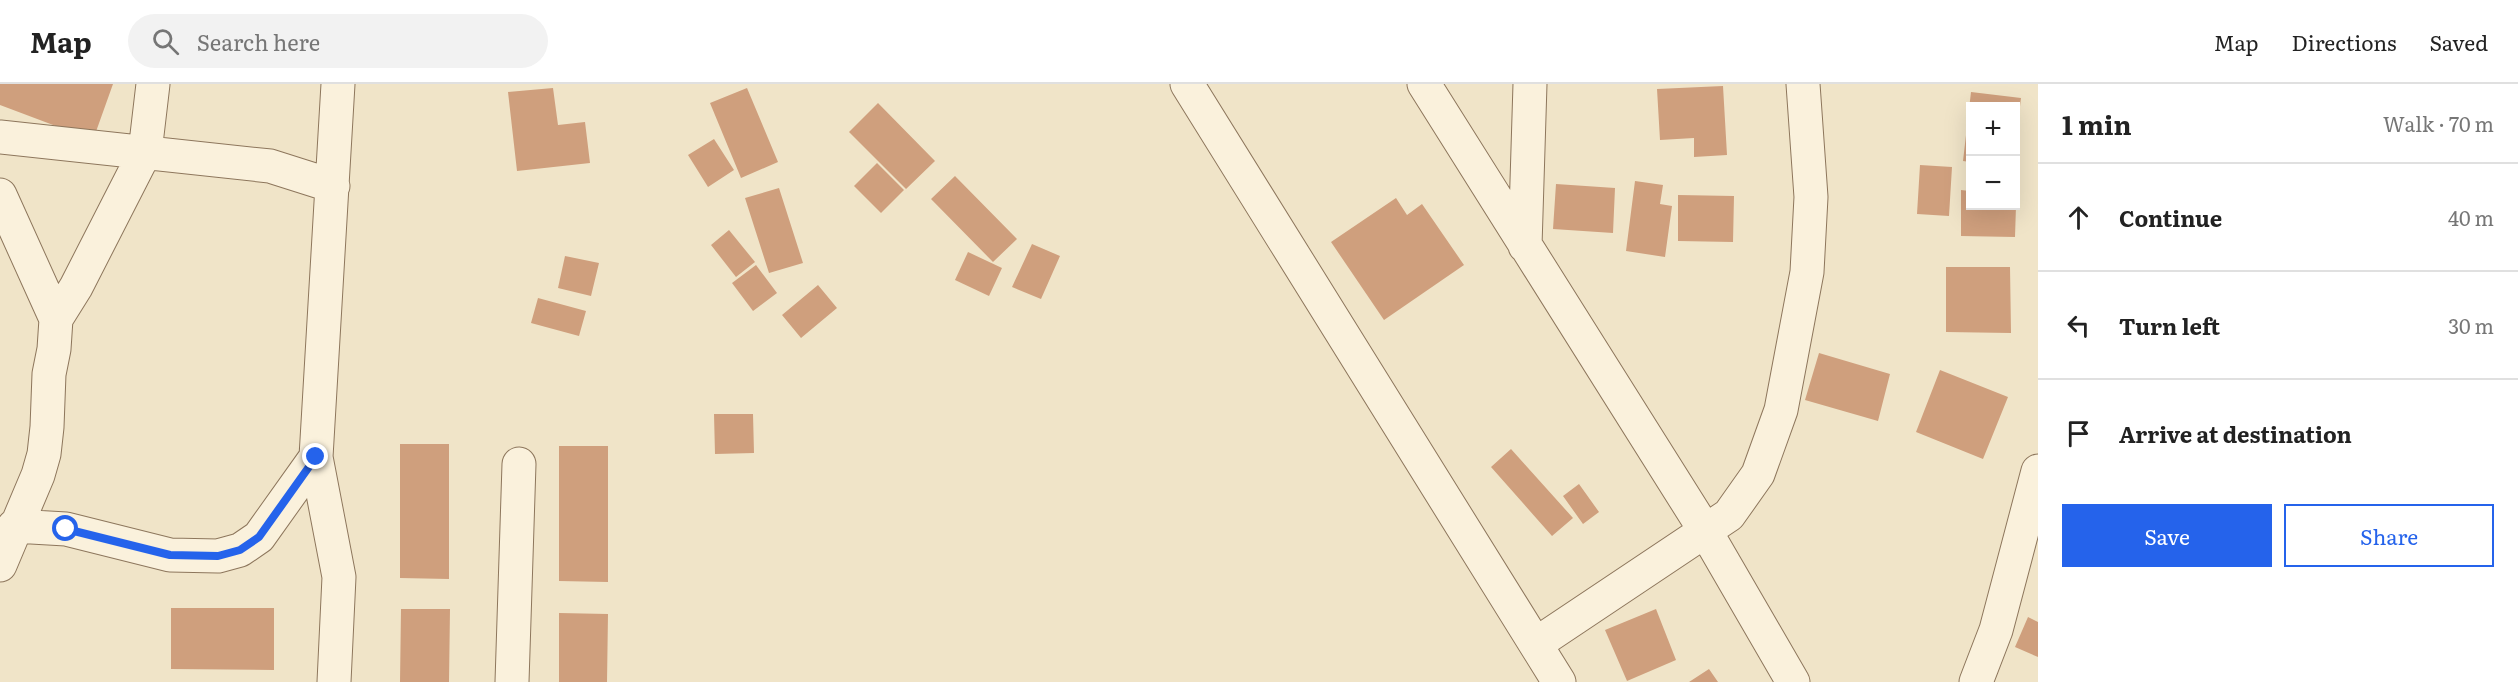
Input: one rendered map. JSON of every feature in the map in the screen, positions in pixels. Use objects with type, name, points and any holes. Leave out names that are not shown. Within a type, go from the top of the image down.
[{"type":"street","points":[[0,565],[44,454],[49,374],[54,349],[56,319],[82,277],[145,152],[153,84]]},
{"type":"street","points":[[334,682],[339,577],[316,457],[338,84]]},
{"type":"street","points":[[1187,84],[1559,682]]},
{"type":"street","points":[[1424,84],[1706,532],[1793,682]]},
{"type":"street","points":[[1525,246],[1530,84]]},
{"type":"street","points":[[1536,644],[1730,515],[1758,474],[1781,410],[1794,353],[1807,272],[1811,197],[1803,84]]},
{"type":"street","points":[[0,137],[270,166],[333,186]]},
{"type":"street","points":[[0,195],[56,319]]},
{"type":"street","points":[[14,526],[66,529],[170,555],[218,556],[240,550],[259,537],[316,457]]},
{"type":"street","points":[[512,682],[519,464]]},
{"type":"street","points":[[1976,682],[1996,630],[2038,471]]},
{"type":"building","points":[[0,84],[113,84],[93,140],[0,105]]},
{"type":"building","points":[[1723,86],[1727,155],[1694,157],[1694,138],[1660,140],[1657,89]]},
{"type":"building","points":[[553,88],[558,125],[585,122],[590,163],[517,171],[508,92]]},
{"type":"building","points":[[747,88],[778,162],[741,178],[710,103]]},
{"type":"building","points":[[1971,92],[2021,98],[2020,106],[2020,102],[1970,102]]},
{"type":"building","points":[[878,103],[935,161],[906,189],[849,132]]},
{"type":"building","points":[[1966,135],[1966,161],[1963,161]]},
{"type":"building","points":[[714,139],[734,170],[708,187],[688,155]]},
{"type":"building","points":[[877,163],[904,190],[881,213],[854,186]]},
{"type":"building","points":[[1920,165],[1952,167],[1949,216],[1917,214]]},
{"type":"building","points":[[955,176],[1017,239],[993,262],[931,199]]},
{"type":"building","points":[[1635,181],[1663,185],[1660,204],[1672,206],[1665,257],[1626,251]]},
{"type":"building","points":[[1556,184],[1615,188],[1613,233],[1553,229]]},
{"type":"building","points":[[779,188],[803,263],[769,273],[745,198]]},
{"type":"building","points":[[1961,190],[1966,191],[1966,210],[2016,210],[2015,237],[1961,236]]},
{"type":"building","points":[[1678,195],[1734,196],[1733,242],[1678,241]]},
{"type":"building","points":[[1396,198],[1407,215],[1422,204],[1464,265],[1384,320],[1331,242]]},
{"type":"building","points":[[729,230],[755,262],[736,277],[711,245]]},
{"type":"building","points":[[1032,244],[1060,256],[1041,299],[1012,287]]},
{"type":"building","points":[[968,252],[1002,268],[989,296],[955,280]]},
{"type":"building","points":[[565,256],[599,263],[591,296],[558,288]]},
{"type":"building","points":[[756,265],[777,293],[753,311],[732,283]]},
{"type":"building","points":[[1946,267],[2010,267],[2011,333],[1946,332]]},
{"type":"building","points":[[818,285],[837,308],[801,338],[782,315]]},
{"type":"building","points":[[538,298],[586,311],[579,336],[531,323]]},
{"type":"building","points":[[1819,353],[1890,374],[1878,421],[1805,400]]},
{"type":"building","points":[[1940,370],[2008,397],[1983,459],[1916,432]]},
{"type":"building","points":[[714,414],[753,414],[754,453],[715,454]]},
{"type":"building","points":[[400,444],[449,444],[449,579],[400,578]]},
{"type":"building","points":[[559,446],[608,446],[608,582],[559,581]]},
{"type":"building","points":[[1511,449],[1573,518],[1552,536],[1491,467]]},
{"type":"building","points":[[1579,484],[1599,512],[1583,524],[1563,496]]},
{"type":"building","points":[[171,608],[274,608],[274,670],[171,669]]},
{"type":"building","points":[[401,609],[450,609],[449,682],[400,682]]},
{"type":"building","points":[[1656,609],[1676,660],[1627,681],[1605,630]]},
{"type":"building","points":[[559,613],[608,614],[607,682],[559,682]]},
{"type":"building","points":[[2028,617],[2038,622],[2038,657],[2015,647]]},
{"type":"building","points":[[1709,669],[1718,682],[1689,682]]},
{"type":"route","points":[[66,529],[170,555],[218,556],[240,550],[259,537],[316,457]]}]
